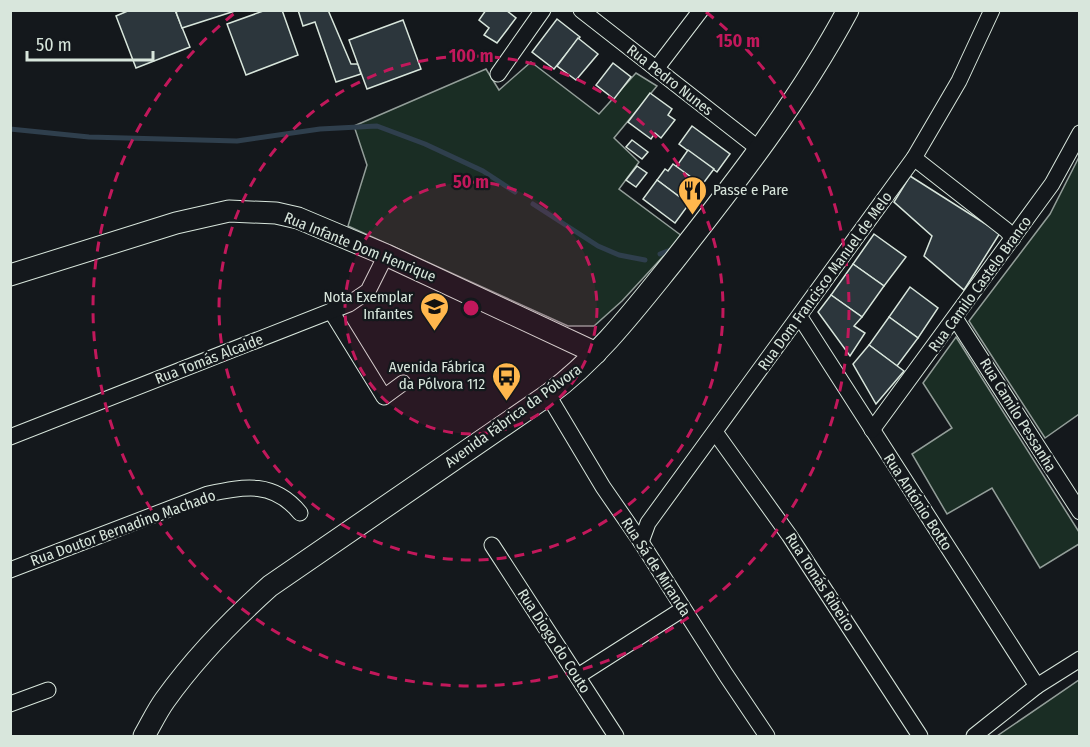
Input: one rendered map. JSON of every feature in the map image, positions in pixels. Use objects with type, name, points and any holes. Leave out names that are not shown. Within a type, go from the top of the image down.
[{"type":"street","points":[[498,74],[543,10]]},
{"type":"street","name":"Rua Pedro Nunes","points":[[581,10],[759,149]]},
{"type":"street","points":[[656,69],[701,10]]},
{"type":"street","name":"Avenida Fábrica da Pólvora","points":[[144,736],[165,701],[193,664],[270,586],[571,378],[663,274],[722,200],[830,44],[848,10]]},
{"type":"street","name":"Rua Dom Francisco Manuel de Melo","points":[[641,542],[648,523],[914,158],[959,81],[992,10]]},
{"type":"street","name":"Rua Camilo Castelo Branco","points":[[872,430],[1052,184],[1080,132]]},
{"type":"street","points":[[914,158],[1006,230],[1013,238]]},
{"type":"street","name":"Rua Infante Dom Henrique","points":[[10,275],[176,223],[229,211],[276,213],[298,218],[386,255],[596,352]]},
{"type":"street","name":"Rua Tomás Alcaide","points":[[10,437],[354,301],[368,291],[386,255]]},
{"type":"street","points":[[331,311],[384,397],[404,383]]},
{"type":"street","name":"Rua António Botto","points":[[800,317],[1037,686]]},
{"type":"street","name":"Rua Camilo Pessanha","points":[[955,318],[1080,512]]},
{"type":"street","name":"Rua Sá de Miranda","points":[[548,394],[603,488],[641,542],[767,736]]},
{"type":"street","name":"Rua Tomás Ribeiro","points":[[715,432],[789,535],[920,736]]},
{"type":"street","name":"Rua Doutor Bernadino Machado","points":[[10,570],[208,494],[234,489],[269,490],[292,503],[300,513]]},
{"type":"street","name":"Rua Diogo do Couto","points":[[492,545],[616,736]]},
{"type":"street","points":[[578,676],[683,609]]},
{"type":"street","points":[[974,736],[1037,686],[1080,659]]},
{"type":"street","points":[[10,704],[48,690]]},
{"type":"green space","points":[[531,62],[599,114],[636,73],[657,86],[614,138],[639,162],[619,189],[682,236],[622,301],[594,326],[568,326],[348,226],[367,165],[354,126],[486,69],[499,90]]},
{"type":"green space","points":[[1079,157],[1079,414],[1045,438],[969,321],[1050,214]]},
{"type":"green space","points":[[956,337],[1079,532],[1079,544],[1040,568],[992,488],[947,514],[912,454],[952,428],[923,383]]},
{"type":"green space","points":[[1079,680],[1079,736],[997,736]]},
{"type":"building","points":[[130,10],[175,10],[190,47],[136,68],[116,16]]},
{"type":"building","points":[[180,10],[238,10],[182,28],[176,12]]},
{"type":"building","points":[[266,10],[282,10],[298,55],[246,75],[227,24]]},
{"type":"building","points":[[298,10],[328,10],[351,64],[358,64],[361,74],[336,82],[315,22],[303,26]]},
{"type":"building","points":[[486,10],[506,10],[516,18],[497,43],[484,35],[489,28],[479,20]]},
{"type":"building","points":[[557,19],[580,37],[554,69],[532,52]]},
{"type":"building","points":[[403,20],[421,69],[367,89],[349,40]]},
{"type":"building","points":[[578,38],[598,54],[576,80],[557,66]]},
{"type":"building","points":[[613,63],[631,77],[614,99],[596,85]]},
{"type":"building","points":[[650,93],[672,109],[668,115],[675,120],[661,138],[655,133],[651,139],[628,122]]},
{"type":"building","points":[[692,126],[730,154],[717,172],[679,144]]},
{"type":"building","points":[[632,140],[648,152],[642,159],[626,147]]},
{"type":"building","points":[[688,150],[714,169],[702,185],[676,167]]},
{"type":"building","points":[[673,164],[702,185],[689,204],[657,180],[665,169],[668,171]]},
{"type":"building","points":[[637,166],[647,173],[636,187],[626,180]]},
{"type":"building","points":[[910,176],[1000,233],[964,290],[924,256],[932,236],[894,202]]},
{"type":"building","points":[[657,180],[689,204],[675,223],[643,199]]},
{"type":"building","points":[[874,234],[906,257],[884,286],[853,264]]},
{"type":"building","points":[[853,264],[884,286],[862,317],[831,295]]},
{"type":"building","points":[[910,287],[938,308],[918,338],[889,317]]},
{"type":"building","points":[[831,295],[862,317],[854,326],[865,333],[850,356],[818,312]]},
{"type":"building","points":[[889,317],[918,338],[897,366],[869,345]]},
{"type":"building","points":[[869,345],[904,371],[876,404],[853,364]]},
{"type":"waterway","points":[[10,129],[89,137],[237,141],[320,129],[377,126],[425,144],[483,171],[515,192]]},
{"type":"waterway","points":[[533,204],[598,246],[619,255],[645,260]]},
{"type":"waterway","points":[[660,254],[673,249]]},
{"type":"place","name":"Passe e Pare","points":[[692,216]]},
{"type":"place","name":"Nota Exemplar Infantes","points":[[434,332]]},
{"type":"place","name":"Avenida Fábrica da Pólvora 112","points":[[506,402]]}]
